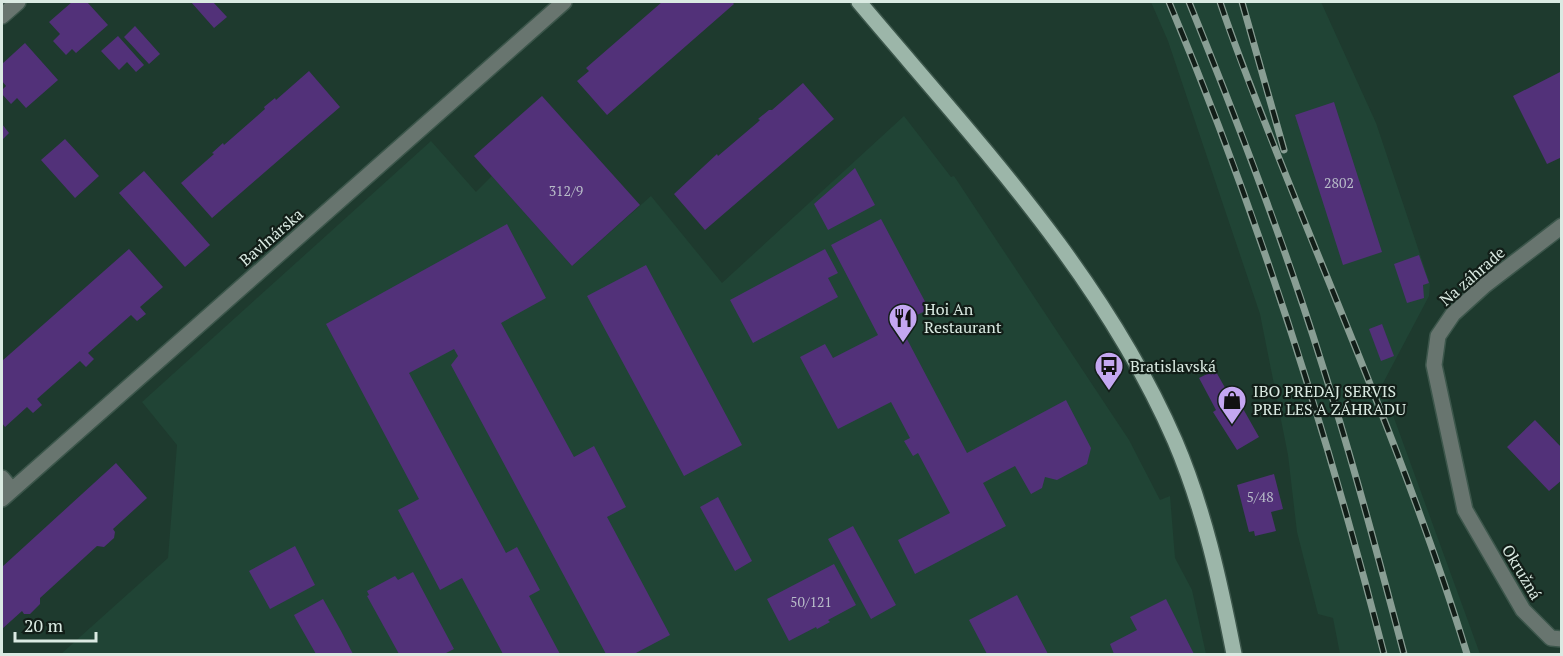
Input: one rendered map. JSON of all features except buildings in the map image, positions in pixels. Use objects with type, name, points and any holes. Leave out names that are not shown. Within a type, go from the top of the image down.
[{"type":"main road","points":[[859,2],[1009,179],[1070,258],[1097,298],[1149,387],[1175,441],[1192,485],[1224,602],[1234,654]]},
{"type":"street","points":[[2,16],[18,2]]},
{"type":"street","name":"Bavlnárska","points":[[7,494],[564,2]]},
{"type":"street","name":"Na záhrade","points":[[1465,510],[1435,378],[1434,365],[1438,336],[1453,314],[1485,285],[1562,226]]},
{"type":"street","points":[[2,478],[7,494]]},
{"type":"street","name":"Okružná","points":[[1465,510],[1523,610],[1551,638],[1562,639]]},
{"type":"shaded area","points":[[1151,2],[1321,2],[1376,123],[1430,284],[1429,296],[1382,385],[1480,654],[1340,654],[1333,618],[1318,614],[1297,532],[1288,455],[1260,314],[1168,41]]},
{"type":"shaded area","points":[[904,116],[951,177],[954,176],[1129,440],[1160,500],[1170,496],[1175,558],[1192,590],[1206,654],[61,654],[168,558],[177,445],[142,402],[431,141],[476,192],[492,176],[572,266],[651,196],[722,283]]},
{"type":"railway","points":[[1169,2],[1232,162],[1289,324],[1339,488],[1384,654]]},
{"type":"railway","points":[[1189,2],[1259,180],[1306,315],[1354,470],[1404,654]]},
{"type":"railway","points":[[1220,2],[1259,108],[1410,487],[1467,654]]},
{"type":"railway","points":[[1242,2],[1284,150]]},
{"type":"place","name":"Hoi An Restaurant","points":[[903,344]]},
{"type":"place","name":"Bratislavská","points":[[1109,392]]},
{"type":"place","name":"IBO PREDAJ SERVIS PRE LES A ZÁHRADU","points":[[1232,426]]}]
